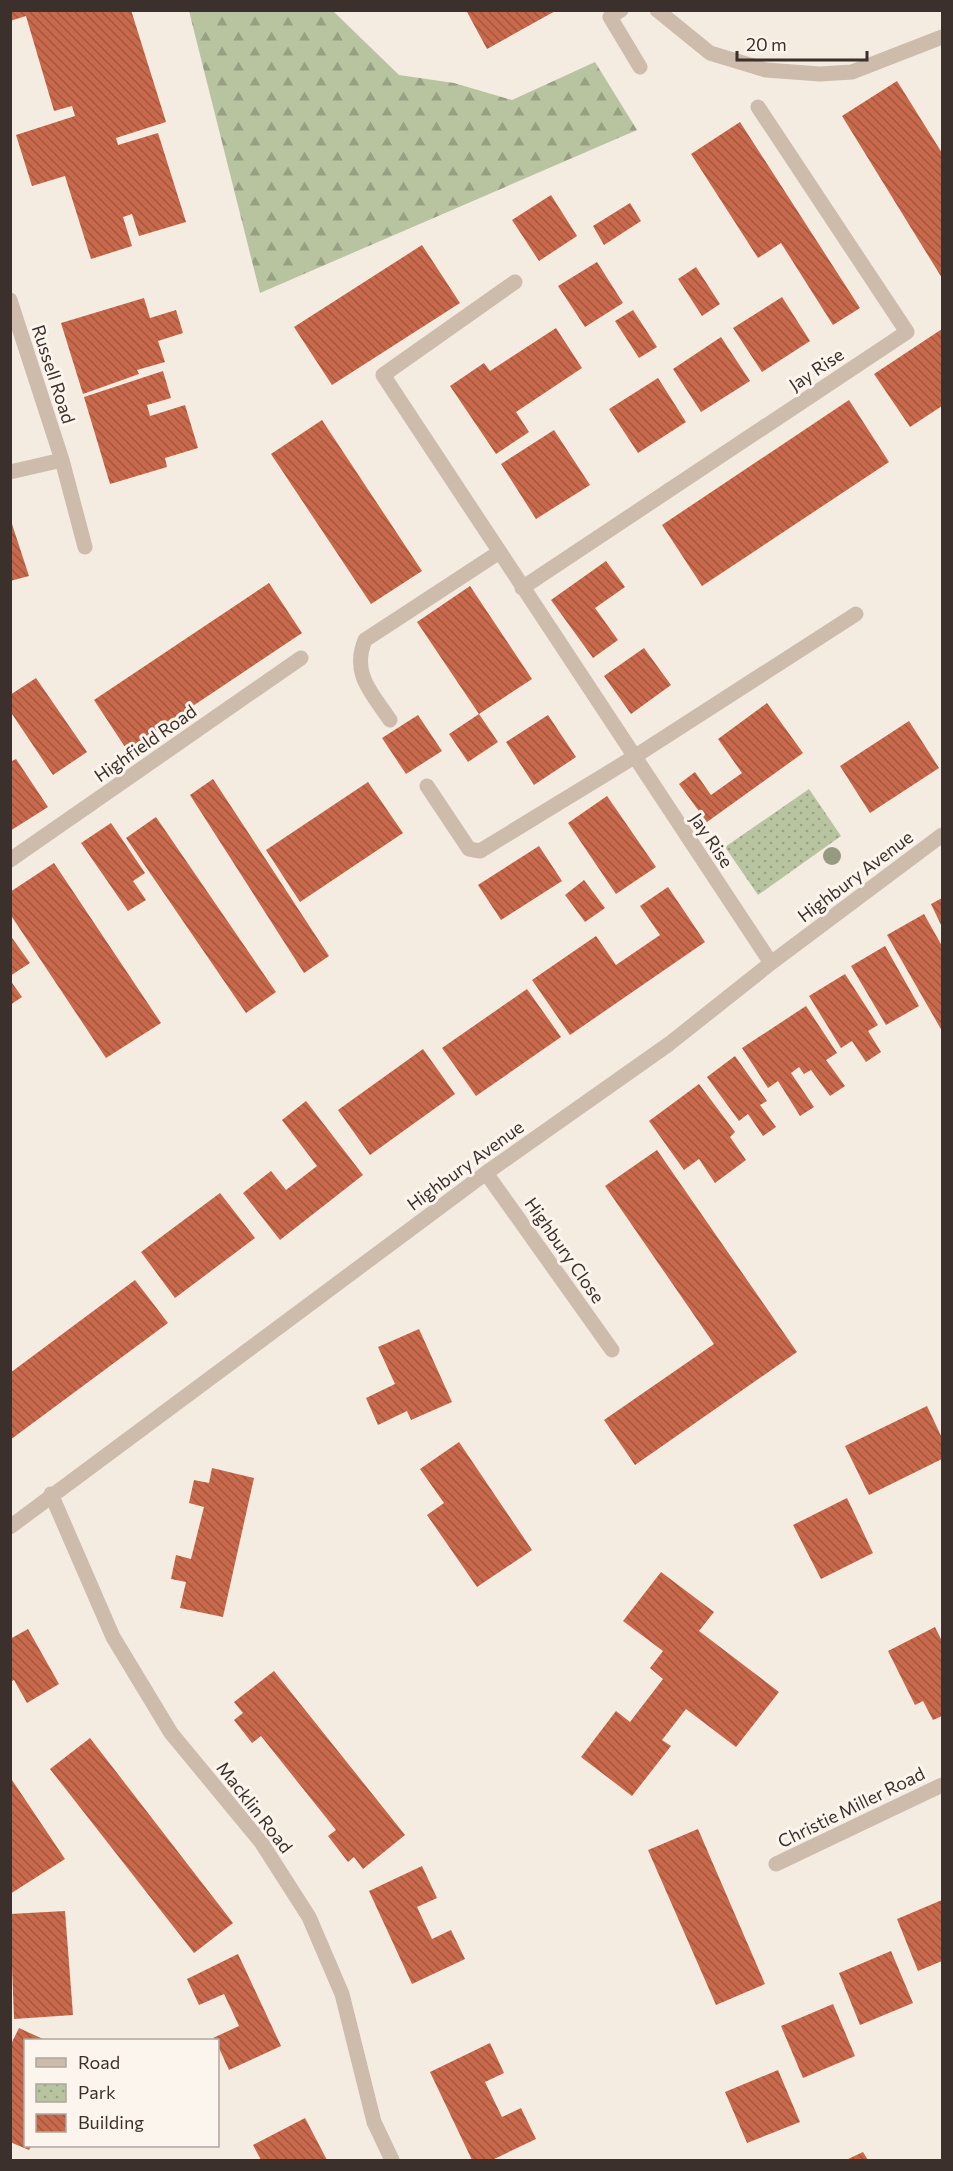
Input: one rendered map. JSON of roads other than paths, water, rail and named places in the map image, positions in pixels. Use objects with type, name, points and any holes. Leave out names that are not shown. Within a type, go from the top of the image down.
[{"type":"street","points":[[621,10],[610,17],[640,67]]},
{"type":"street","points":[[657,10],[710,53],[766,69],[820,74],[852,72],[942,37]]},
{"type":"street","name":"Jay Rise","points":[[522,588],[907,332],[758,108]]},
{"type":"street","name":"Jay Rise","points":[[515,282],[383,375],[498,553],[771,963]]},
{"type":"street","name":"Russell Road","points":[[10,300],[62,460],[85,547]]},
{"type":"street","points":[[10,472],[62,460]]},
{"type":"street","points":[[390,720],[365,683],[358,656],[365,640],[498,553]]},
{"type":"street","points":[[427,786],[469,849],[480,851],[634,757],[856,614]]},
{"type":"street","name":"Highfield Road","points":[[10,860],[301,658]]},
{"type":"street","name":"Highbury Avenue","points":[[10,1527],[51,1494],[486,1173],[669,1044],[771,963],[942,835]]},
{"type":"street","name":"Highbury Close","points":[[486,1173],[612,1350]]},
{"type":"street","name":"Macklin Road","points":[[51,1494],[113,1637],[124,1656],[171,1733],[261,1842],[309,1917],[342,1994],[374,2122],[392,2160]]},
{"type":"street","name":"Christie Miller Road","points":[[776,1864],[942,1785]]}]
